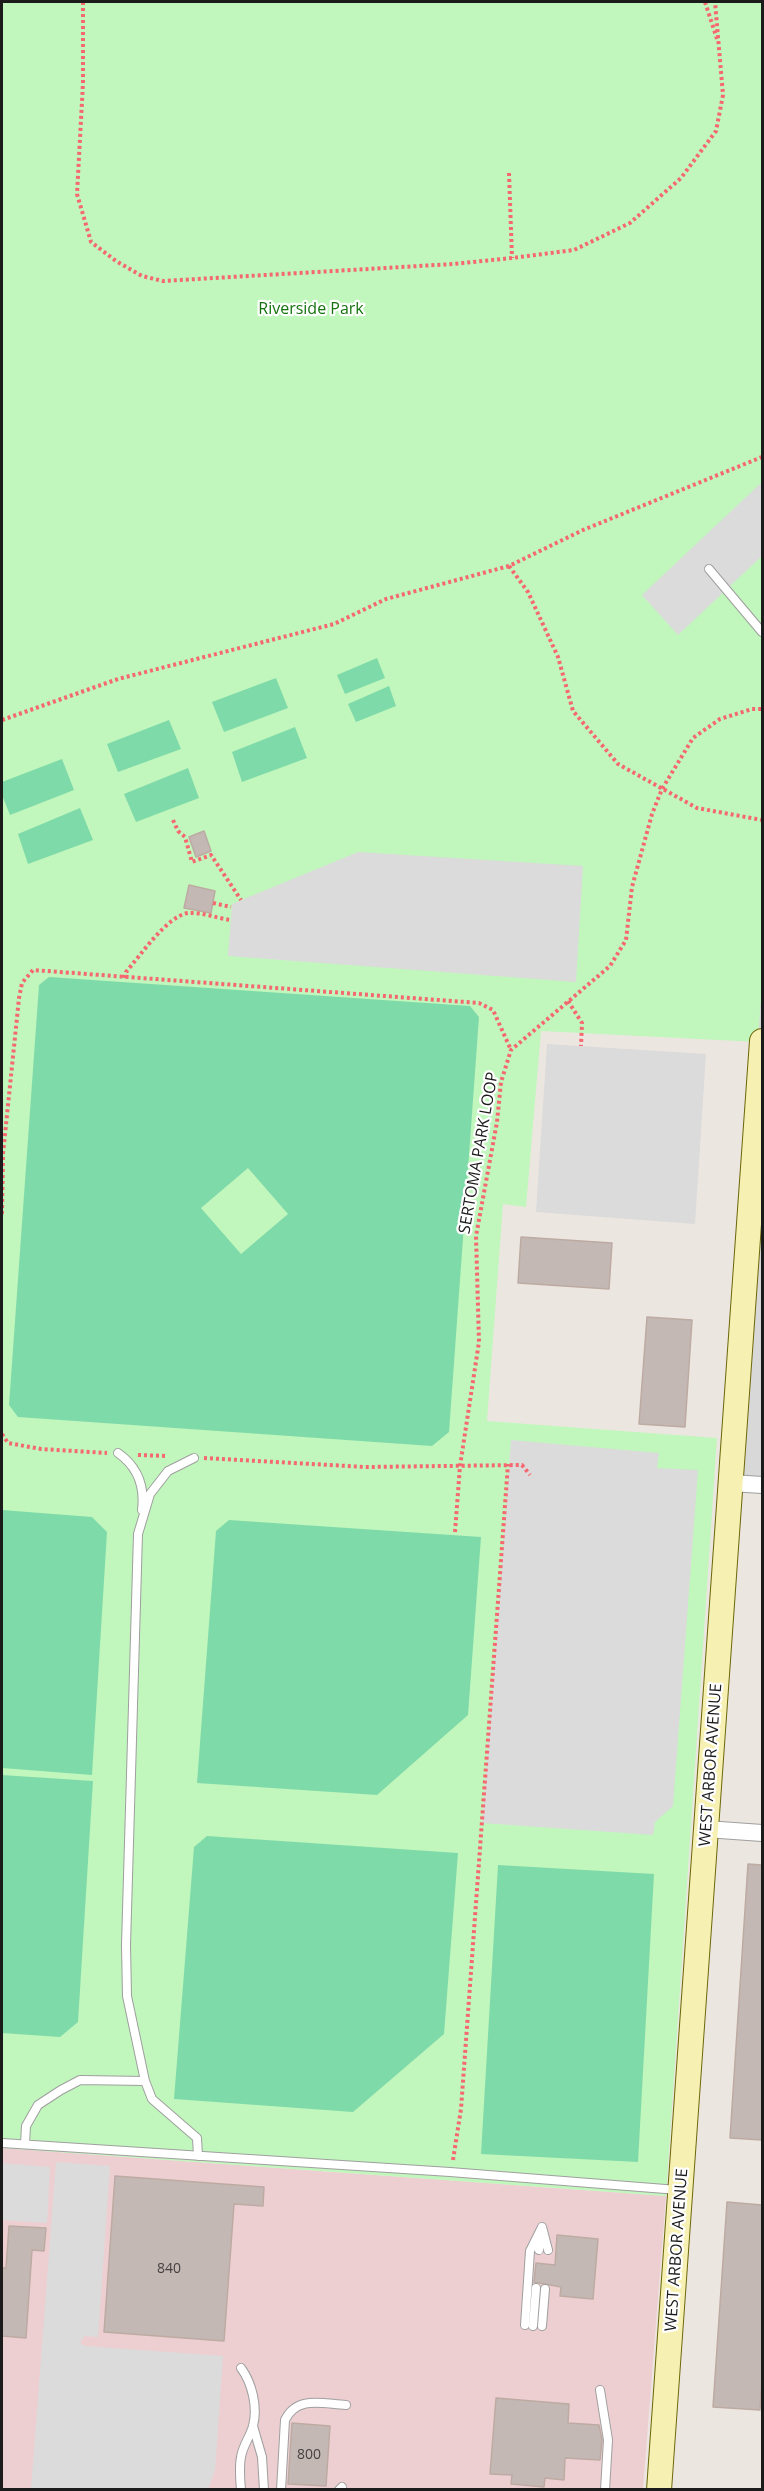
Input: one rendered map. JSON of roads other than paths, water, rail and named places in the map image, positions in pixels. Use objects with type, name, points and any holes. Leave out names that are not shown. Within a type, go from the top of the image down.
[{"type":"main road","name":"WEST ARBOR AVENUE","points":[[659,2490],[762,1041]]},
{"type":"street","points":[[731,1483],[762,1485]]},
{"type":"street","points":[[706,1829],[762,1833]]},
{"type":"lane","points":[[709,569],[762,632]]},
{"type":"lane","points":[[118,1453],[134,1468],[140,1483],[143,1502],[138,1534],[127,1996],[145,2081],[152,2099],[197,2138],[198,2156]]},
{"type":"lane","points":[[138,1534],[150,1494],[168,1471],[194,1458]]},
{"type":"lane","points":[[25,2144],[26,2126],[38,2105],[80,2080],[145,2081]]},
{"type":"lane","points":[[2,2143],[450,2172],[681,2190]]},
{"type":"lane","points":[[540,2289],[534,2326],[530,2251],[542,2227],[543,2250]]},
{"type":"lane","points":[[241,2368],[252,2392],[253,2426],[262,2457],[264,2490]]},
{"type":"lane","points":[[600,2390],[608,2439],[604,2490]]},
{"type":"lane","points":[[281,2490],[285,2420],[289,2411],[305,2402],[346,2405]]},
{"type":"lane","points":[[240,2490],[241,2457],[253,2426]]},
{"type":"park label","name":"Riverside Park","points":[[311,309]]}]
